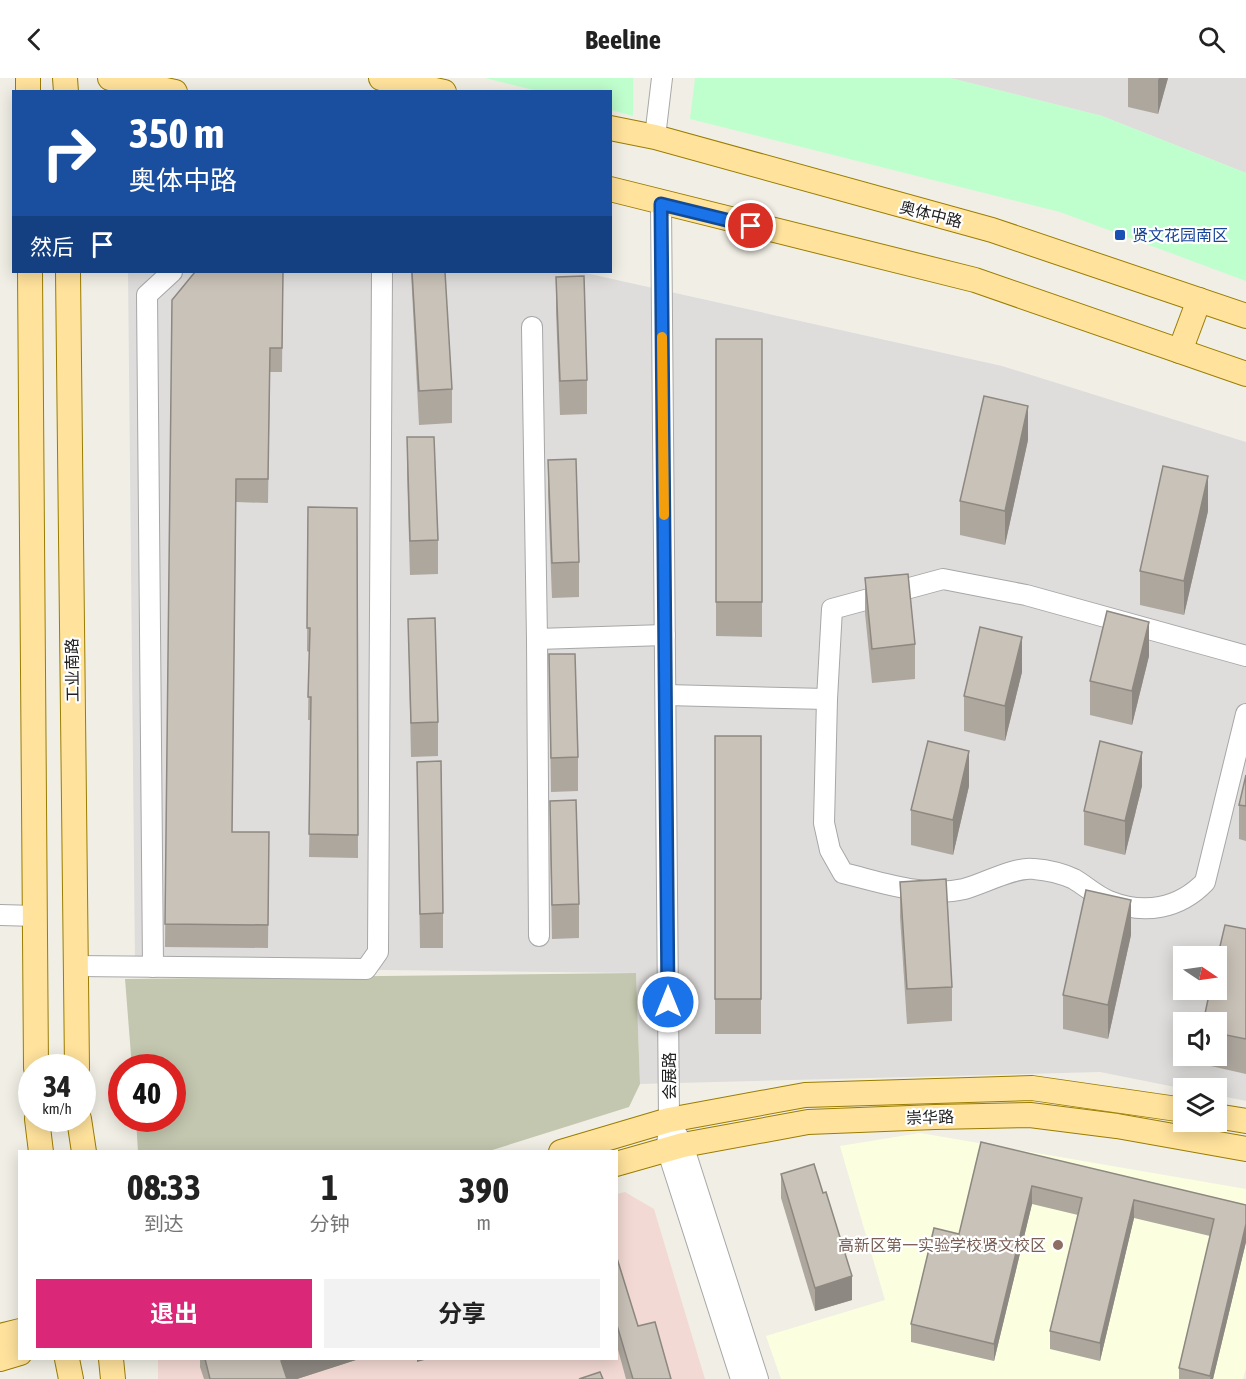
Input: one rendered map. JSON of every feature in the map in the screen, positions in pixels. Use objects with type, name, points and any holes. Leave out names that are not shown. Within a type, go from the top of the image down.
[{"type":"main road","points":[[111,78],[166,90]]},
{"type":"main road","points":[[381,78],[435,90]]},
{"type":"main road","name":"奥体中路","points":[[612,128],[655,137],[992,230],[1246,316]]},
{"type":"main road","points":[[612,190],[661,204],[975,280],[1246,374]]},
{"type":"main road","points":[[30,273],[36,1054]]},
{"type":"main road","name":"工业南路","points":[[68,273],[77,1054]]},
{"type":"main road","points":[[1180,351],[1199,300]]},
{"type":"main road","name":"崇华路","points":[[568,1150],[669,1120],[805,1095],[1032,1088],[1173,1108]]},
{"type":"main road","name":"崇华路","points":[[618,1163],[675,1147],[808,1122],[1030,1115],[1118,1126],[1246,1149]]},
{"type":"main road","points":[[1227,1118],[1246,1121]]},
{"type":"main road","points":[[39,1132],[41,1150]]},
{"type":"main road","points":[[82,1132],[84,1150]]},
{"type":"main road","points":[[0,1336],[18,1332]]},
{"type":"main road","points":[[0,1359],[18,1354]]},
{"type":"main road","points":[[67,1360],[71,1379]]},
{"type":"main road","points":[[111,1360],[113,1379]]},
{"type":"street","points":[[655,137],[662,78]]},
{"type":"street","name":"会展路","points":[[661,204],[669,1120],[741,1379]]},
{"type":"street","points":[[153,967],[147,295],[171,273]]},
{"type":"street","points":[[75,966],[366,969],[378,952],[382,273]]},
{"type":"street","points":[[532,327],[539,936]]},
{"type":"street","points":[[1246,656],[1026,595],[943,579],[832,609],[824,823],[830,850],[843,873],[912,889],[945,892],[1032,868],[1074,879],[1108,901],[1146,910],[1191,897],[1205,882],[1246,714]]},
{"type":"street","points":[[537,639],[665,635]]},
{"type":"street","points":[[666,695],[827,699]]},
{"type":"street","points":[[0,915],[36,916]]},
{"type":"street","name":"会展路","points":[[675,1147],[758,1379]]},
{"type":"shaded area","points":[[950,78],[1246,78],[1246,173],[1102,116]]},
{"type":"shaded area","points":[[128,273],[585,273],[1002,366],[1246,442],[1246,1101],[1227,1097],[1227,1078],[1173,1078],[1173,1087],[1100,1072],[640,1084],[636,973],[135,967]]},
{"type":"shaded area","points":[[636,973],[640,1084],[629,1107],[492,1150],[138,1150],[137,1132],[186,1132],[186,1054],[131,1054],[125,979]]},
{"type":"shaded area","name":"高新区第一实验学校贤文校区","points":[[920,1133],[1246,1189],[1246,1368],[1243,1379],[781,1379],[766,1336],[885,1300],[840,1146]]},
{"type":"shaded area","points":[[625,1192],[654,1209],[705,1379],[158,1379],[158,1360],[618,1360],[618,1194]]},
{"type":"green space","points":[[485,78],[633,78],[633,116],[612,110],[612,90],[534,90]]},
{"type":"green space","points":[[695,78],[950,78],[1102,116],[1246,173],[1246,281],[1060,212],[690,119]]},
{"type":"building","points":[[194,273],[283,273],[282,348],[270,348],[268,479],[236,479],[232,832],[269,832],[268,925],[165,924],[172,300]]},
{"type":"building","points":[[412,273],[445,273],[452,389],[419,391]]},
{"type":"building","points":[[584,276],[587,380],[560,381],[556,277]]},
{"type":"building","points":[[716,339],[762,339],[762,602],[716,602]]},
{"type":"building","points":[[984,396],[1028,406],[1005,511],[960,501]]},
{"type":"building","points":[[407,437],[434,437],[438,540],[410,541]]},
{"type":"building","points":[[576,459],[579,562],[552,563],[548,460]]},
{"type":"building","points":[[1163,466],[1208,476],[1184,581],[1140,571]]},
{"type":"building","points":[[308,507],[357,508],[358,835],[309,834],[311,697],[308,697],[310,628],[307,628]]},
{"type":"building","points":[[908,574],[915,644],[872,649],[865,578]]},
{"type":"building","points":[[1107,611],[1149,622],[1132,691],[1090,681]]},
{"type":"building","points":[[435,618],[438,722],[411,723],[408,619]]},
{"type":"building","points":[[980,627],[1022,637],[1005,706],[964,696]]},
{"type":"building","points":[[549,654],[575,654],[578,757],[551,758]]},
{"type":"building","points":[[715,736],[761,736],[761,999],[715,999]]},
{"type":"building","points":[[928,741],[969,751],[953,820],[911,810]]},
{"type":"building","points":[[1100,741],[1142,752],[1125,821],[1084,811]]},
{"type":"building","points":[[441,761],[443,913],[420,914],[417,762]]},
{"type":"building","points":[[1246,775],[1246,806],[1239,805]]},
{"type":"building","points":[[576,800],[579,904],[552,905],[550,801]]},
{"type":"building","points":[[946,879],[952,987],[907,989],[900,882]]},
{"type":"building","points":[[1086,890],[1131,900],[1108,1005],[1063,995]]},
{"type":"building","points":[[1225,925],[1246,929],[1246,1039],[1227,1035],[1227,1012],[1205,1012],[1208,1000],[1227,1000],[1227,946],[1220,946]]},
{"type":"building","points":[[981,1142],[1246,1205],[1246,1224],[1210,1376],[1179,1368],[1214,1219],[1134,1200],[1100,1343],[1050,1331],[1082,1198],[1032,1186],[994,1344],[911,1324],[934,1228],[959,1234]]},
{"type":"building","points":[[814,1164],[823,1193],[826,1192],[852,1276],[815,1288],[781,1174]]},
{"type":"building","points":[[618,1261],[638,1326],[655,1322],[671,1379],[633,1379],[618,1329]]},
{"type":"building","points":[[205,1360],[284,1360],[281,1361],[287,1379],[210,1379]]},
{"type":"building","points":[[600,1372],[603,1379],[579,1379]]},
{"type":"slow traffic","points":[[662,337],[664,515]]},
{"type":"place","name":"贤文花园南区","points":[[1120,235]]},
{"type":"place","name":"高新区第一实验学校贤文校区","points":[[1058,1245]]},
{"type":"route","points":[[668,1002],[661,204],[751,226]]}]
